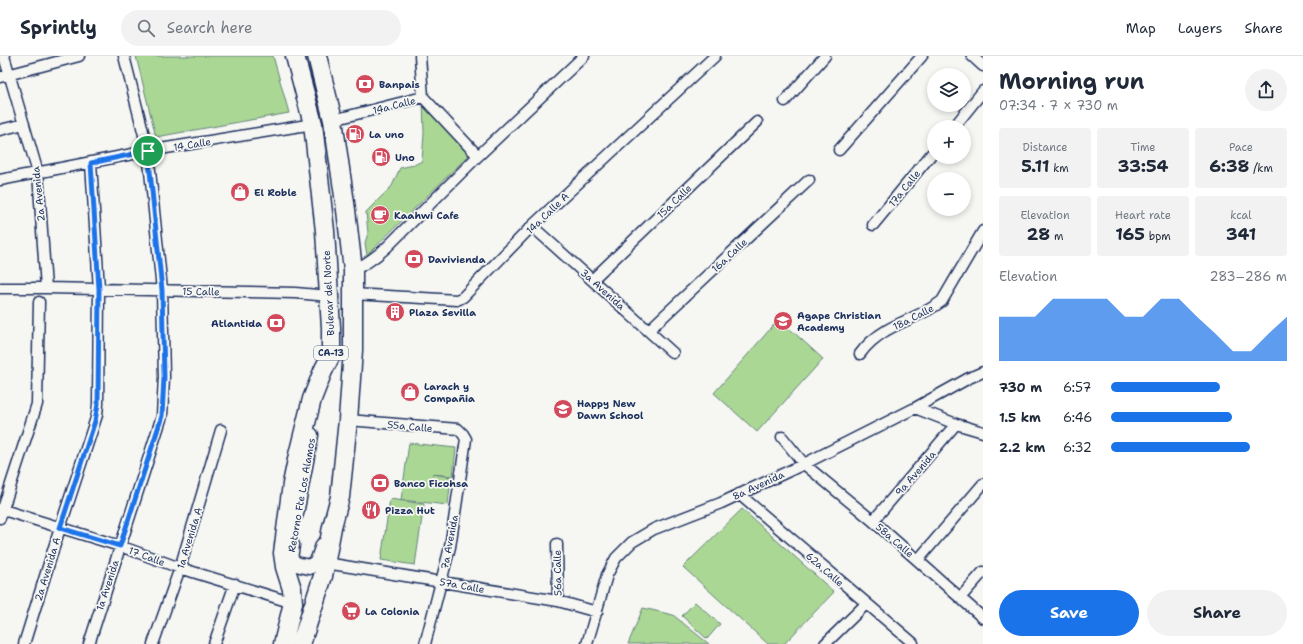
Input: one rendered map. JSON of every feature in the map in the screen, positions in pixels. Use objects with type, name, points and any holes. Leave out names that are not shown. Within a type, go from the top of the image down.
[{"type":"highway","name":"Bulevar del Norte","points":[[283,644],[293,603],[292,589],[285,567],[283,553],[292,484],[312,399],[331,354],[331,328],[325,231],[313,124],[294,56]]},
{"type":"highway","points":[[314,56],[339,155]]},
{"type":"highway","name":"CA-13","points":[[301,644],[323,576],[332,527],[340,497],[353,350],[353,270],[339,155],[333,120],[317,56]]},
{"type":"main road","name":"Retorno Fte Los Alamos","points":[[331,354],[314,415],[291,548],[290,560],[304,567],[309,567],[317,562],[322,549],[334,488],[338,433],[347,375],[353,350]]},
{"type":"street","name":"2a Avenida","points":[[4,56],[11,74],[38,172],[46,288]]},
{"type":"street","points":[[0,77],[79,56]]},
{"type":"street","name":"1a Avenida","points":[[89,644],[162,416],[164,377],[162,290],[148,151],[124,56]]},
{"type":"street","points":[[420,56],[423,97]]},
{"type":"street","points":[[353,270],[364,266],[383,250],[478,156],[584,56]]},
{"type":"street","name":"14a Calle A","points":[[353,294],[457,300],[463,297],[532,226],[715,56]]},
{"type":"street","points":[[785,101],[825,56]]},
{"type":"street","points":[[840,150],[922,56]]},
{"type":"street","points":[[972,56],[983,66]]},
{"type":"street","points":[[960,120],[983,91]]},
{"type":"street","name":"14a Calle","points":[[333,120],[423,97],[478,156]]},
{"type":"street","name":"15a Calle","points":[[592,280],[757,122]]},
{"type":"street","points":[[0,130],[24,124]]},
{"type":"street","name":"14 Calle","points":[[0,180],[148,151],[313,124]]},
{"type":"street","name":"17a Calle","points":[[873,225],[927,159]]},
{"type":"street","name":"2a Avenida A","points":[[24,644],[97,415],[99,289],[91,163]]},
{"type":"street","name":"16a Calle","points":[[649,330],[809,180]]},
{"type":"street","name":"3a Avenida","points":[[532,226],[673,353]]},
{"type":"street","name":"18a Calle","points":[[860,354],[868,344],[887,330],[932,309],[942,301],[983,231]]},
{"type":"street","name":"15 Calle","points":[[0,288],[295,293],[329,296]]},
{"type":"street","points":[[1,512],[37,404],[39,302]]},
{"type":"street","name":"8a Avenida","points":[[587,644],[607,575],[616,558],[632,542],[654,529],[721,503],[804,464],[983,372]]},
{"type":"street","points":[[915,408],[956,424],[983,432]]},
{"type":"street","name":"55a Calle","points":[[348,420],[458,430],[466,439]]},
{"type":"street","name":"9a Avenida","points":[[873,521],[956,424]]},
{"type":"street","name":"1a Avenida A","points":[[153,644],[180,568],[221,430]]},
{"type":"street","name":"58a Calle","points":[[782,437],[804,464],[873,521],[983,618]]},
{"type":"street","name":"7a Avenida","points":[[425,644],[450,547],[466,439]]},
{"type":"street","points":[[918,560],[983,484]]},
{"type":"street","name":"62a Calle","points":[[739,494],[913,644]]},
{"type":"street","name":"17 Calle","points":[[1,512],[120,546],[180,568],[293,603]]},
{"type":"street","name":"56a Calle","points":[[557,544],[558,601]]},
{"type":"street","name":"57a Calle","points":[[326,562],[558,601],[596,612]]},
{"type":"street","points":[[960,598],[983,572]]},
{"type":"street","points":[[214,644],[235,584]]},
{"type":"street","points":[[825,644],[866,604]]},
{"type":"green space","points":[[136,56],[273,56],[289,113],[156,137]]},
{"type":"green space","points":[[423,100],[471,153],[367,255],[365,243],[368,233],[366,212],[392,186],[400,168],[414,165],[422,161],[424,133]]},
{"type":"green space","points":[[779,319],[823,359],[757,432],[714,393]]},
{"type":"green space","points":[[409,443],[456,448],[453,476],[432,474],[451,477],[448,505],[401,500]]},
{"type":"green space","points":[[390,499],[424,504],[415,565],[381,560]]},
{"type":"green space","points":[[742,509],[834,592],[784,644],[768,644],[683,567]]},
{"type":"green space","points":[[695,602],[720,624],[707,639],[682,616]]},
{"type":"green space","points":[[643,608],[673,615],[709,644],[628,644]]},
{"type":"place","name":"Banpais","points":[[365,84]]},
{"type":"place","name":"La uno","points":[[355,134]]},
{"type":"place","name":"Uno","points":[[381,157]]},
{"type":"place","name":"El Roble","points":[[240,192]]},
{"type":"place","name":"Kaahwi Cafe","points":[[380,215]]},
{"type":"place","name":"Davivienda","points":[[414,259]]},
{"type":"place","name":"Plaza Sevilla","points":[[395,312]]},
{"type":"place","name":"Agape Christian Academy","points":[[783,321]]},
{"type":"place","name":"Atlantida","points":[[276,323]]},
{"type":"place","name":"Larach y Compañia","points":[[410,392]]},
{"type":"place","name":"Happy New Dawn School","points":[[563,409]]},
{"type":"place","name":"Banco Ficohsa","points":[[380,483]]},
{"type":"place","name":"Pizza Hut","points":[[371,510]]},
{"type":"place","name":"La Colonia","points":[[351,611]]},
{"type":"route","points":[[148,151],[162,290],[164,377],[162,416],[120,546],[60,528],[97,415],[98,404],[99,289],[91,163],[148,151]]}]
